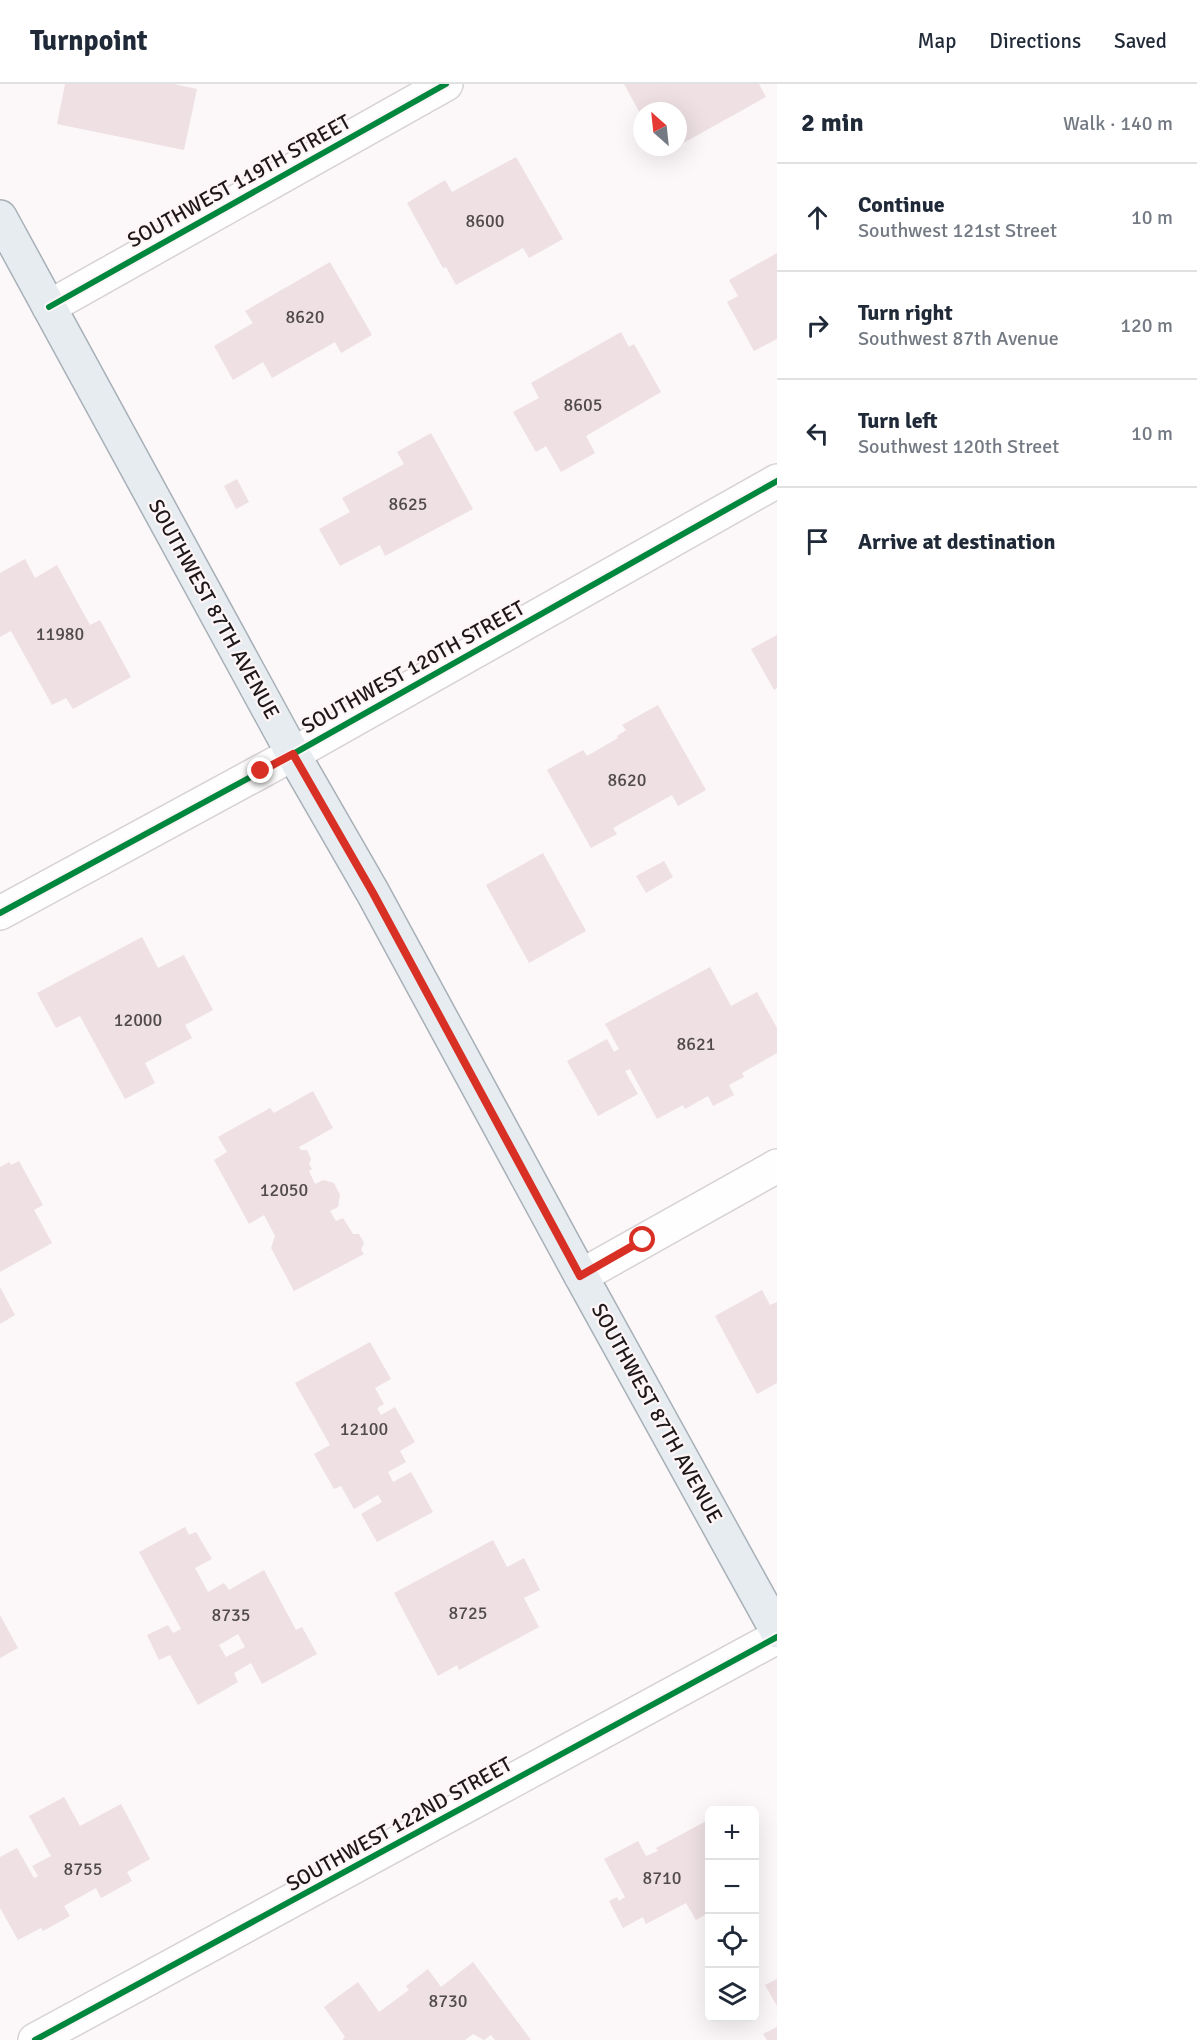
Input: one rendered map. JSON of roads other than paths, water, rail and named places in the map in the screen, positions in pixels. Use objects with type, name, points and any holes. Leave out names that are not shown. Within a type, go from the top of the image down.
[{"type":"main road","name":"SOUTHWEST 87TH AVENUE","points":[[0,217],[293,754],[373,893],[580,1276],[777,1631]]},
{"type":"street","name":"SOUTHWEST 119TH STREET","points":[[49,307],[446,84]]},
{"type":"street","name":"SOUTHWEST 120TH STREET","points":[[0,913],[293,754],[777,481]]},
{"type":"street","points":[[580,1276],[777,1166]]},
{"type":"street","name":"SOUTHWEST 122ND STREET","points":[[35,2040],[777,1637]]}]
